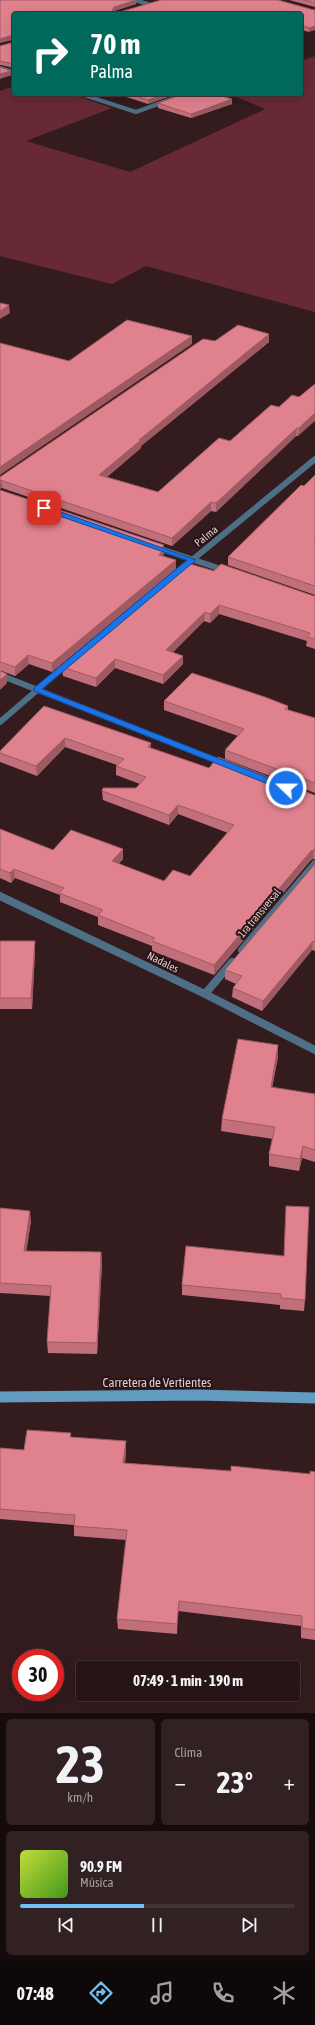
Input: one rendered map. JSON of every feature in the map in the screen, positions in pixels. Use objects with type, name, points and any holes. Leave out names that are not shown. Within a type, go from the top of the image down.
[{"type":"main road","name":"Carretera de Vertientes","points":[[0,1397],[198,1395],[315,1398]]},
{"type":"street","points":[[134,0],[148,4]]},
{"type":"street","points":[[142,6],[155,2]]},
{"type":"street","points":[[0,68],[12,71]]},
{"type":"street","points":[[87,96],[136,112],[180,96]]},
{"type":"street","name":"Palma","points":[[174,575],[315,459]]},
{"type":"street","points":[[148,544],[235,574]]},
{"type":"street","points":[[0,722],[78,654]]},
{"type":"street","points":[[0,675],[234,767]]},
{"type":"street","name":"1ra transversal","points":[[205,994],[315,864]]},
{"type":"street","name":"Nadales","points":[[0,896],[205,994],[315,1050]]},
{"type":"shaded area","points":[[315,56],[315,312],[146,266],[112,284],[0,256],[0,91],[12,87],[12,96],[77,96],[112,108],[26,141],[130,172],[265,109],[234,96],[303,96],[303,60]]},
{"type":"building","points":[[0,0],[136,0],[114,7],[112,11],[114,12],[12,12],[12,35],[0,39]]},
{"type":"building","points":[[161,0],[278,0],[315,10],[315,26],[309,28],[303,26],[303,12],[119,12]]},
{"type":"building","points":[[303,0],[315,0],[315,3]]},
{"type":"building","points":[[12,43],[12,64],[0,61],[0,46]]},
{"type":"building","points":[[0,67],[11,71],[0,74]]},
{"type":"building","points":[[137,96],[159,96],[148,100]]},
{"type":"building","points":[[177,96],[222,96],[232,99],[191,114],[158,103]]},
{"type":"building","points":[[0,303],[9,305],[0,311]]},
{"type":"building","points":[[127,320],[192,336],[0,467],[0,343],[69,361]]},
{"type":"building","points":[[238,325],[269,334],[139,440],[141,440],[99,475],[158,492],[219,438],[230,441],[271,405],[279,407],[292,395],[299,397],[315,384],[315,413],[216,503],[211,502],[172,538],[0,480],[0,477],[203,339],[215,341]]},
{"type":"building","points":[[315,475],[315,586],[228,557],[301,485],[304,486]]},
{"type":"building","points":[[0,490],[164,545],[160,549],[163,550],[159,555],[176,560],[52,663],[28,655],[15,667],[0,662]]},
{"type":"building","points":[[187,563],[214,571],[221,564],[315,596],[315,639],[307,637],[310,633],[219,605],[210,614],[205,612],[166,650],[183,656],[163,675],[115,659],[96,678],[62,667]]},
{"type":"building","points":[[0,671],[7,674],[0,680]]},
{"type":"building","points":[[192,673],[265,697],[288,706],[285,709],[315,718],[315,783],[225,750],[244,729],[164,701]]},
{"type":"building","points":[[44,706],[151,743],[148,747],[209,768],[218,757],[315,795],[315,849],[311,851],[214,965],[152,941],[155,938],[98,915],[103,910],[59,893],[64,888],[14,869],[10,873],[0,869],[0,829],[53,850],[71,830],[123,849],[112,861],[164,881],[173,870],[190,876],[234,825],[178,805],[169,815],[102,791],[103,788],[136,788],[146,777],[116,766],[124,759],[65,738],[36,766],[0,753],[0,751]]},
{"type":"building","points":[[315,864],[315,942],[313,941],[263,1001],[233,988],[242,976],[225,970]]},
{"type":"building","points":[[0,941],[35,941],[31,998],[0,998]]},
{"type":"building","points":[[238,1039],[278,1045],[271,1087],[315,1094],[315,1150],[303,1146],[300,1159],[269,1154],[275,1127],[222,1119]]},
{"type":"building","points":[[286,1206],[309,1207],[305,1300],[281,1298],[281,1294],[182,1285],[186,1246],[284,1256]]},
{"type":"building","points":[[0,1208],[30,1211],[24,1251],[101,1252],[97,1343],[47,1342],[51,1286],[0,1283]]},
{"type":"building","points":[[27,1430],[71,1433],[70,1437],[126,1441],[123,1463],[231,1471],[231,1466],[310,1474],[310,1471],[315,1472],[315,1630],[302,1628],[302,1616],[179,1601],[177,1624],[117,1619],[127,1530],[74,1526],[75,1515],[0,1509],[0,1448],[24,1450]]},
{"type":"route","points":[[44,508],[192,560],[37,689],[286,788]]}]
